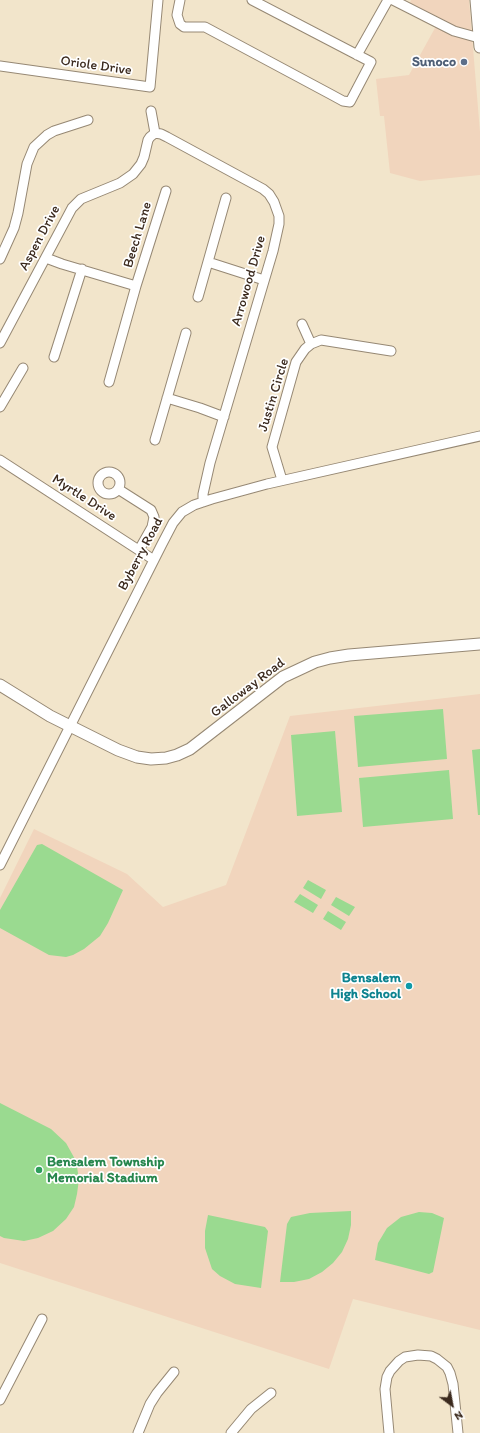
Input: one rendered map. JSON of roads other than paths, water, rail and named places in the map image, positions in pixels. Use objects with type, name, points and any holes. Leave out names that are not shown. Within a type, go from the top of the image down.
[{"type":"main road","points":[[476,0],[480,43]]},
{"type":"main road","name":"Galloway Road","points":[[0,685],[69,726],[118,750],[137,757],[151,759],[166,758],[178,755],[190,749],[283,677],[315,662],[330,658],[480,644]]},
{"type":"street","name":"Oriole Drive","points":[[0,66],[150,87],[158,0]]},
{"type":"street","points":[[180,0],[178,15],[180,24],[184,27],[205,27],[343,101],[350,102],[371,62],[253,0]]},
{"type":"street","points":[[357,55],[388,0]]},
{"type":"street","points":[[394,0],[480,43]]},
{"type":"street","points":[[151,111],[154,133]]},
{"type":"street","points":[[1,256],[14,228],[27,164],[34,147],[43,138],[54,131],[88,120]]},
{"type":"street","name":"Aspen Drive","points":[[0,343],[72,208],[81,199],[120,184],[133,174],[141,164],[148,140],[154,133]]},
{"type":"street","name":"Arrowood Drive","points":[[154,133],[167,137],[247,180],[268,194],[277,210],[279,224],[273,251],[210,463],[203,494],[203,502]]},
{"type":"street","name":"Beech Lane","points":[[110,382],[136,286],[166,191]]},
{"type":"street","points":[[198,297],[226,198]]},
{"type":"street","name":"Beech Lane","points":[[46,258],[136,286]]},
{"type":"street","points":[[208,262],[264,280]]},
{"type":"street","points":[[54,357],[82,269]]},
{"type":"street","points":[[302,324],[311,344],[321,340],[391,351]]},
{"type":"street","points":[[155,440],[186,333]]},
{"type":"street","name":"Justin Circle","points":[[282,480],[272,447],[296,362],[305,349],[311,344]]},
{"type":"street","points":[[0,407],[23,368]]},
{"type":"street","points":[[167,398],[224,417]]},
{"type":"street","name":"Byberry Road","points":[[0,865],[154,560],[177,517],[184,510],[203,502],[282,480],[480,436]]},
{"type":"street","name":"Myrtle Drive","points":[[0,460],[140,548],[154,560]]},
{"type":"street","points":[[118,489],[147,508],[153,514],[154,517],[152,527],[140,548]]},
{"type":"street","points":[[0,1400],[42,1319]]},
{"type":"street","points":[[389,1433],[385,1388],[387,1377],[394,1365],[399,1361],[418,1354],[431,1356],[437,1359],[447,1368],[450,1373],[453,1384],[458,1433]]},
{"type":"street","points":[[138,1433],[150,1404],[157,1392],[174,1372]]},
{"type":"street","points":[[231,1433],[251,1409],[271,1393]]},
{"type":"place","name":"Sunoco","points":[[464,62]]},
{"type":"place","name":"Bensalem High School","points":[[409,986]]},
{"type":"place","name":"Bensalem Township Memorial Stadium","points":[[39,1170]]}]
